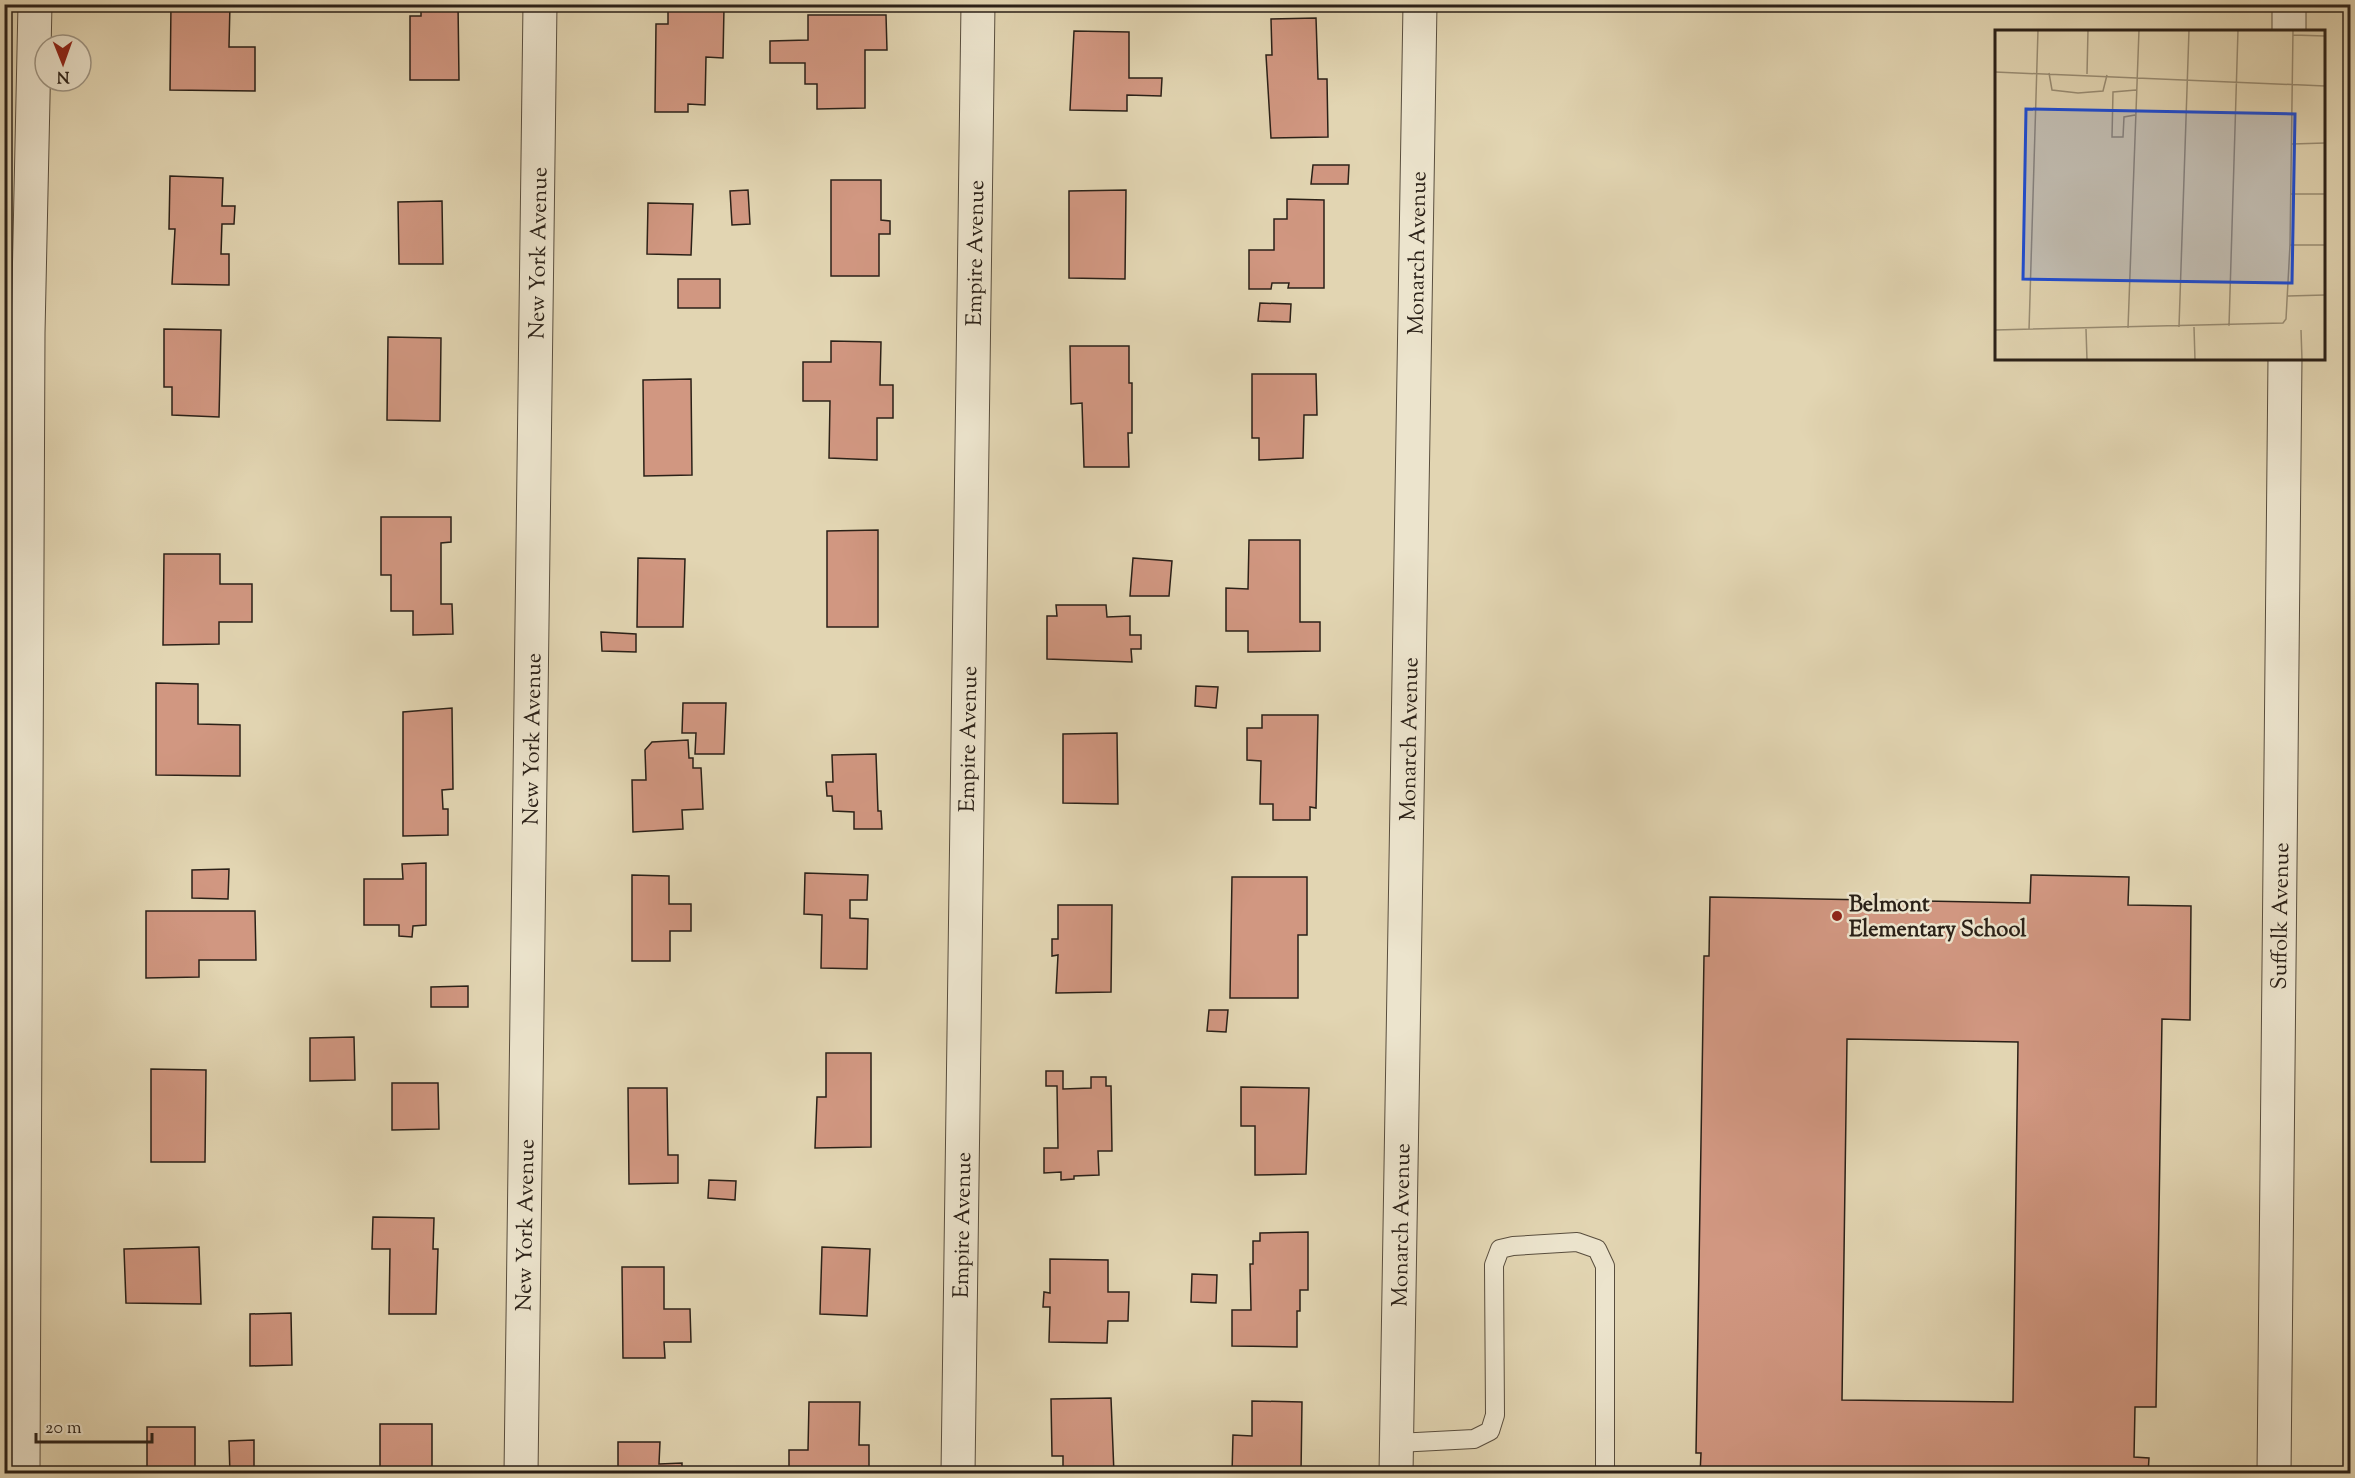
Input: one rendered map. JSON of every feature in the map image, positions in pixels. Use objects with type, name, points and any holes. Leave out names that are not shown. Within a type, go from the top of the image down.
[{"type":"street","points":[[23,1473],[14,1220],[16,333],[35,4]]},
{"type":"street","name":"New York Avenue","points":[[521,1473],[540,4]]},
{"type":"street","name":"Empire Avenue","points":[[958,1473],[978,4]]},
{"type":"street","name":"Monarch Avenue","points":[[1396,1458],[1419,4]]},
{"type":"street","points":[[2289,4],[2289,30]]},
{"type":"street","name":"Suffolk Avenue","points":[[2274,1473],[2285,360]]},
{"type":"lane","points":[[1396,1458],[1474,1439],[1490,1431],[1495,1415],[1494,1265],[1500,1249],[1512,1246],[1577,1242],[1597,1249],[1605,1266],[1605,1473]]},
{"type":"building","points":[[171,4],[230,4],[229,47],[255,47],[255,91],[170,90]]},
{"type":"building","points":[[421,4],[458,4],[459,80],[410,80],[410,16],[421,16]]},
{"type":"building","points":[[668,4],[705,4],[705,8],[724,8],[723,58],[706,57],[705,105],[688,104],[688,112],[655,112],[656,24],[668,24]]},
{"type":"building","points":[[808,15],[886,15],[887,50],[865,50],[865,108],[817,109],[817,84],[805,84],[805,63],[770,63],[770,41],[808,40]]},
{"type":"building","points":[[1316,18],[1318,79],[1327,79],[1328,137],[1271,138],[1266,55],[1272,55],[1271,19]]},
{"type":"building","points":[[1074,31],[1129,32],[1129,78],[1162,78],[1161,96],[1127,95],[1127,111],[1070,110]]},
{"type":"building","points":[[1313,165],[1349,165],[1348,184],[1311,184]]},
{"type":"building","points":[[170,176],[223,178],[222,206],[235,206],[234,224],[222,224],[221,254],[229,254],[229,285],[172,284],[175,229],[169,229]]},
{"type":"building","points":[[831,180],[881,180],[881,220],[890,221],[890,234],[879,234],[879,276],[831,276]]},
{"type":"building","points":[[748,190],[750,224],[732,225],[730,191]]},
{"type":"building","points":[[1126,190],[1125,279],[1069,278],[1069,191]]},
{"type":"building","points":[[1287,199],[1324,200],[1324,288],[1288,288],[1289,283],[1272,283],[1271,289],[1249,289],[1249,250],[1274,250],[1274,219],[1287,219]]},
{"type":"building","points":[[442,201],[443,264],[399,264],[398,202]]},
{"type":"building","points":[[648,203],[693,204],[691,255],[647,254]]},
{"type":"building","points":[[678,279],[720,279],[720,308],[678,308]]},
{"type":"building","points":[[1260,303],[1291,304],[1290,322],[1258,321]]},
{"type":"building","points":[[164,329],[221,330],[219,417],[172,415],[172,387],[164,387]]},
{"type":"building","points":[[388,337],[441,338],[440,421],[387,420]]},
{"type":"building","points":[[831,341],[881,342],[880,385],[893,385],[893,418],[877,418],[877,460],[829,458],[830,401],[803,401],[803,362],[831,362]]},
{"type":"building","points":[[1070,346],[1129,346],[1132,433],[1128,433],[1129,467],[1084,467],[1082,403],[1071,404]]},
{"type":"building","points":[[1252,374],[1316,374],[1317,415],[1304,415],[1303,458],[1259,460],[1259,438],[1252,438]]},
{"type":"building","points":[[691,379],[692,475],[644,476],[643,380]]},
{"type":"building","points":[[381,517],[451,517],[451,542],[441,543],[441,604],[452,604],[453,634],[413,635],[413,611],[391,611],[391,575],[381,575]]},
{"type":"building","points":[[878,530],[878,627],[827,627],[827,531]]},
{"type":"building","points":[[1249,540],[1300,540],[1300,622],[1320,622],[1320,651],[1248,652],[1248,631],[1226,631],[1226,588],[1248,589]]},
{"type":"building","points":[[164,554],[220,554],[220,584],[252,584],[252,622],[219,622],[219,644],[163,645]]},
{"type":"building","points":[[638,558],[685,559],[683,627],[637,627]]},
{"type":"building","points":[[1133,558],[1172,561],[1169,596],[1130,596]]},
{"type":"building","points":[[1056,605],[1106,605],[1107,617],[1130,616],[1130,635],[1141,635],[1141,649],[1131,649],[1132,662],[1047,659],[1047,616],[1057,616]]},
{"type":"building","points":[[601,632],[636,634],[636,652],[602,651]]},
{"type":"building","points":[[156,683],[198,684],[198,724],[240,725],[240,776],[156,775]]},
{"type":"building","points":[[1196,686],[1218,687],[1216,708],[1195,706]]},
{"type":"building","points":[[683,703],[726,703],[724,754],[695,754],[696,733],[682,733]]},
{"type":"building","points":[[452,708],[453,789],[442,790],[443,809],[448,809],[448,835],[403,836],[403,712]]},
{"type":"building","points":[[1262,715],[1318,715],[1316,808],[1310,807],[1310,820],[1273,820],[1273,804],[1260,804],[1261,761],[1247,760],[1247,728],[1262,728]]},
{"type":"building","points":[[1117,733],[1118,804],[1063,803],[1063,734]]},
{"type":"building","points":[[688,740],[689,758],[693,758],[693,768],[701,768],[703,809],[682,810],[683,829],[633,832],[632,780],[646,780],[645,750],[652,742]]},
{"type":"building","points":[[876,754],[878,811],[881,811],[882,829],[854,829],[854,812],[833,811],[832,796],[827,796],[826,782],[833,782],[832,755]]},
{"type":"building","points":[[426,863],[426,925],[413,926],[412,937],[399,936],[399,925],[364,925],[364,879],[403,879],[402,864]]},
{"type":"building","points":[[229,869],[228,899],[192,898],[192,870]]},
{"type":"building","points":[[805,873],[868,875],[867,900],[850,900],[850,918],[868,919],[867,969],[821,968],[822,915],[804,914]]},
{"type":"building","points":[[632,875],[669,876],[669,904],[691,904],[691,931],[670,931],[670,961],[632,961]]},
{"type":"building","points":[[2031,875],[2129,877],[2128,905],[2191,906],[2190,1020],[2162,1019],[2156,1407],[2135,1407],[2134,1457],[2149,1458],[2148,1474],[1700,1474],[1701,1453],[1696,1453],[1704,956],[1709,956],[1710,897],[2030,903]],"holes":[[[1847,1039],[2018,1042],[2013,1402],[1842,1400]]]},
{"type":"building","points":[[1232,877],[1307,877],[1307,935],[1298,935],[1298,998],[1230,998]]},
{"type":"building","points":[[1058,905],[1112,905],[1111,992],[1056,993],[1058,955],[1052,956],[1052,939],[1058,939]]},
{"type":"building","points":[[146,911],[255,911],[256,960],[199,960],[199,977],[146,978]]},
{"type":"building","points":[[468,986],[468,1007],[431,1007],[431,987]]},
{"type":"building","points":[[1209,1010],[1228,1010],[1226,1032],[1207,1031]]},
{"type":"building","points":[[354,1037],[355,1080],[310,1081],[310,1038]]},
{"type":"building","points":[[826,1053],[871,1053],[871,1147],[815,1148],[817,1097],[826,1097]]},
{"type":"building","points":[[151,1069],[206,1070],[205,1162],[151,1162]]},
{"type":"building","points":[[1046,1071],[1063,1071],[1063,1089],[1091,1088],[1091,1077],[1106,1077],[1106,1086],[1111,1086],[1112,1151],[1098,1151],[1099,1175],[1074,1176],[1074,1179],[1061,1180],[1061,1172],[1044,1173],[1044,1148],[1058,1148],[1057,1086],[1046,1086]]},
{"type":"building","points":[[392,1083],[438,1083],[439,1129],[392,1130]]},
{"type":"building","points":[[1241,1087],[1309,1088],[1306,1174],[1255,1175],[1255,1126],[1241,1126]]},
{"type":"building","points":[[628,1088],[667,1088],[668,1155],[678,1155],[678,1183],[629,1184]]},
{"type":"building","points":[[709,1180],[736,1181],[735,1200],[708,1198]]},
{"type":"building","points":[[373,1217],[434,1218],[433,1249],[438,1249],[436,1314],[389,1314],[390,1249],[372,1249]]},
{"type":"building","points":[[1308,1232],[1308,1290],[1300,1290],[1300,1311],[1297,1311],[1297,1347],[1232,1346],[1232,1310],[1251,1310],[1250,1264],[1253,1264],[1253,1241],[1260,1241],[1260,1233]]},
{"type":"building","points":[[199,1247],[201,1304],[126,1303],[124,1249]]},
{"type":"building","points":[[822,1247],[870,1249],[867,1316],[820,1314]]},
{"type":"building","points":[[1050,1259],[1108,1260],[1108,1292],[1129,1292],[1128,1321],[1108,1321],[1107,1343],[1049,1342],[1050,1307],[1043,1307],[1044,1292],[1050,1293]]},
{"type":"building","points":[[622,1267],[664,1267],[664,1309],[690,1309],[691,1342],[664,1342],[665,1358],[623,1358]]},
{"type":"building","points":[[1192,1274],[1217,1275],[1216,1303],[1191,1302]]},
{"type":"building","points":[[291,1313],[292,1365],[250,1366],[250,1314]]},
{"type":"building","points":[[1111,1398],[1114,1474],[1063,1474],[1063,1456],[1052,1456],[1051,1399]]},
{"type":"building","points":[[1252,1401],[1302,1402],[1301,1474],[1232,1474],[1233,1435],[1252,1436]]},
{"type":"building","points":[[809,1402],[860,1402],[859,1445],[869,1445],[869,1474],[789,1474],[789,1450],[808,1450]]},
{"type":"building","points":[[380,1424],[432,1424],[432,1474],[380,1474]]},
{"type":"building","points":[[147,1427],[195,1427],[195,1474],[147,1474]]},
{"type":"building","points":[[254,1440],[254,1474],[230,1474],[229,1441]]},
{"type":"building","points":[[618,1442],[660,1442],[659,1464],[682,1463],[682,1474],[618,1474]]},
{"type":"place","name":"Belmont Elementary School","points":[[1837,916]]}]
